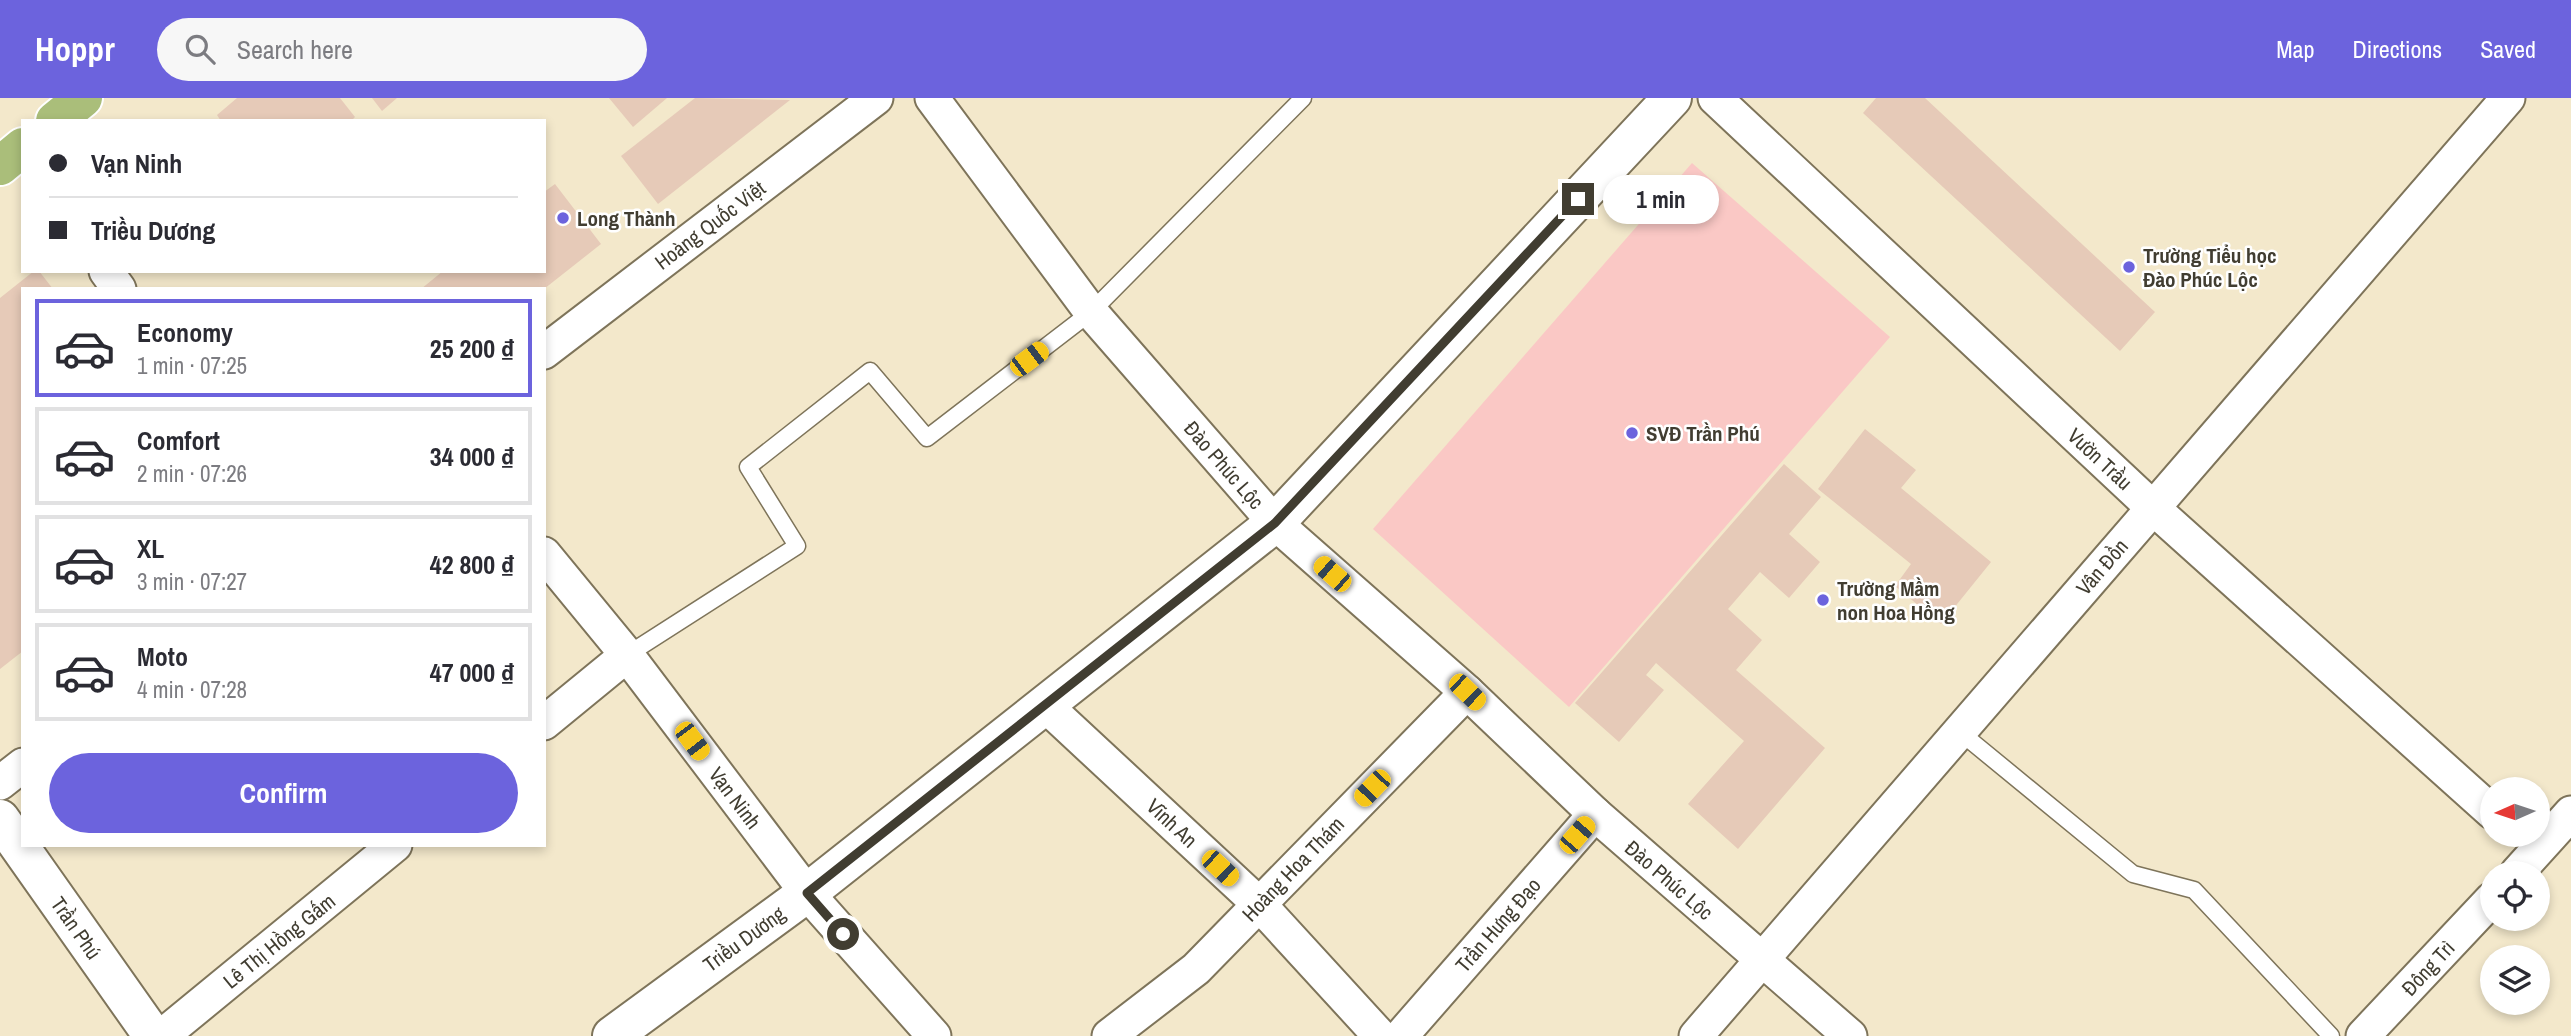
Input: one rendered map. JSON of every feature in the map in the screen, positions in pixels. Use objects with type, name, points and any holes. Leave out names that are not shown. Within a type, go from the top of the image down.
[{"type":"highway","points":[[57,119],[83,98]]},
{"type":"street","name":"Hoàng Quốc Việt","points":[[546,350],[876,98]]},
{"type":"street","name":"Đào Phúc Lộc","points":[[932,98],[1091,312],[1275,523],[1467,692],[1595,814],[1850,1036]]},
{"type":"street","name":"Triều Dương","points":[[612,1036],[807,893],[1275,523],[1672,98]]},
{"type":"street","name":"Vườn Trầu","points":[[1715,98],[2152,508],[2480,801]]},
{"type":"street","name":"Vân Đồn","points":[[1696,1036],[1763,962],[2508,98]]},
{"type":"street","name":"Vạn Ninh","points":[[546,556],[627,655],[807,893],[934,1036]]},
{"type":"street","points":[[546,721],[627,655]]},
{"type":"street","name":"Hoàng Hoa Thám","points":[[1109,1036],[1196,969],[1467,692]]},
{"type":"street","name":"Vĩnh An","points":[[1046,706],[1259,904],[1380,1036]]},
{"type":"street","points":[[0,783],[21,767]]},
{"type":"street","points":[[2524,853],[2571,813]]},
{"type":"street","name":"Trần Hưng Đạo","points":[[1401,1036],[1595,814]]},
{"type":"street","name":"Trần Phú","points":[[0,819],[153,1036]]},
{"type":"street","name":"Lê Thị Hồng Gấm","points":[[162,1036],[393,847]]},
{"type":"street","name":"Đông Trì","points":[[2363,1036],[2480,912]]},
{"type":"lane","points":[[627,655],[797,546],[748,467],[870,371],[927,438],[1091,312],[1303,98]]},
{"type":"lane","points":[[1960,732],[2133,874],[2194,890],[2331,1036]]},
{"type":"shaded area","name":"SVĐ Trần Phú","points":[[1692,163],[1890,337],[1569,707],[1373,529]]},
{"type":"building","points":[[237,98],[340,98],[355,117],[220,119],[217,115]]},
{"type":"building","points":[[372,98],[397,98],[382,111]]},
{"type":"building","points":[[609,98],[667,98],[633,127]]},
{"type":"building","points":[[695,98],[790,100],[658,204],[621,156]]},
{"type":"building","points":[[1876,98],[1925,98],[2155,312],[2120,351],[1863,113]]},
{"type":"building","name":"Long Thành","points":[[555,184],[601,244],[546,287],[423,287],[441,273],[546,273],[546,191]]},
{"type":"building","points":[[31,273],[41,273],[51,287],[21,287],[21,653],[0,669],[0,298]]},
{"type":"building","points":[[1865,429],[1916,470],[1901,488],[1991,562],[1941,624],[1895,586],[1911,564],[1818,489]]},
{"type":"building","points":[[1784,464],[1821,497],[1789,534],[1820,562],[1789,598],[1760,572],[1728,609],[1762,640],[1736,670],[1825,748],[1738,849],[1688,804],[1744,741],[1656,663],[1646,675],[1664,690],[1619,742],[1575,703]]},
{"type":"place","name":"Long Thành","points":[[563,218]]},
{"type":"place","name":"Trường Tiểu học Đào Phúc Lộc","points":[[2129,267]]},
{"type":"place","name":"SVĐ Trần Phú","points":[[1632,433]]},
{"type":"place","name":"Trường Mầm non Hoa Hồng","points":[[1823,600]]},
{"type":"route","points":[[843,934],[807,893],[1275,523],[1578,199]]}]
